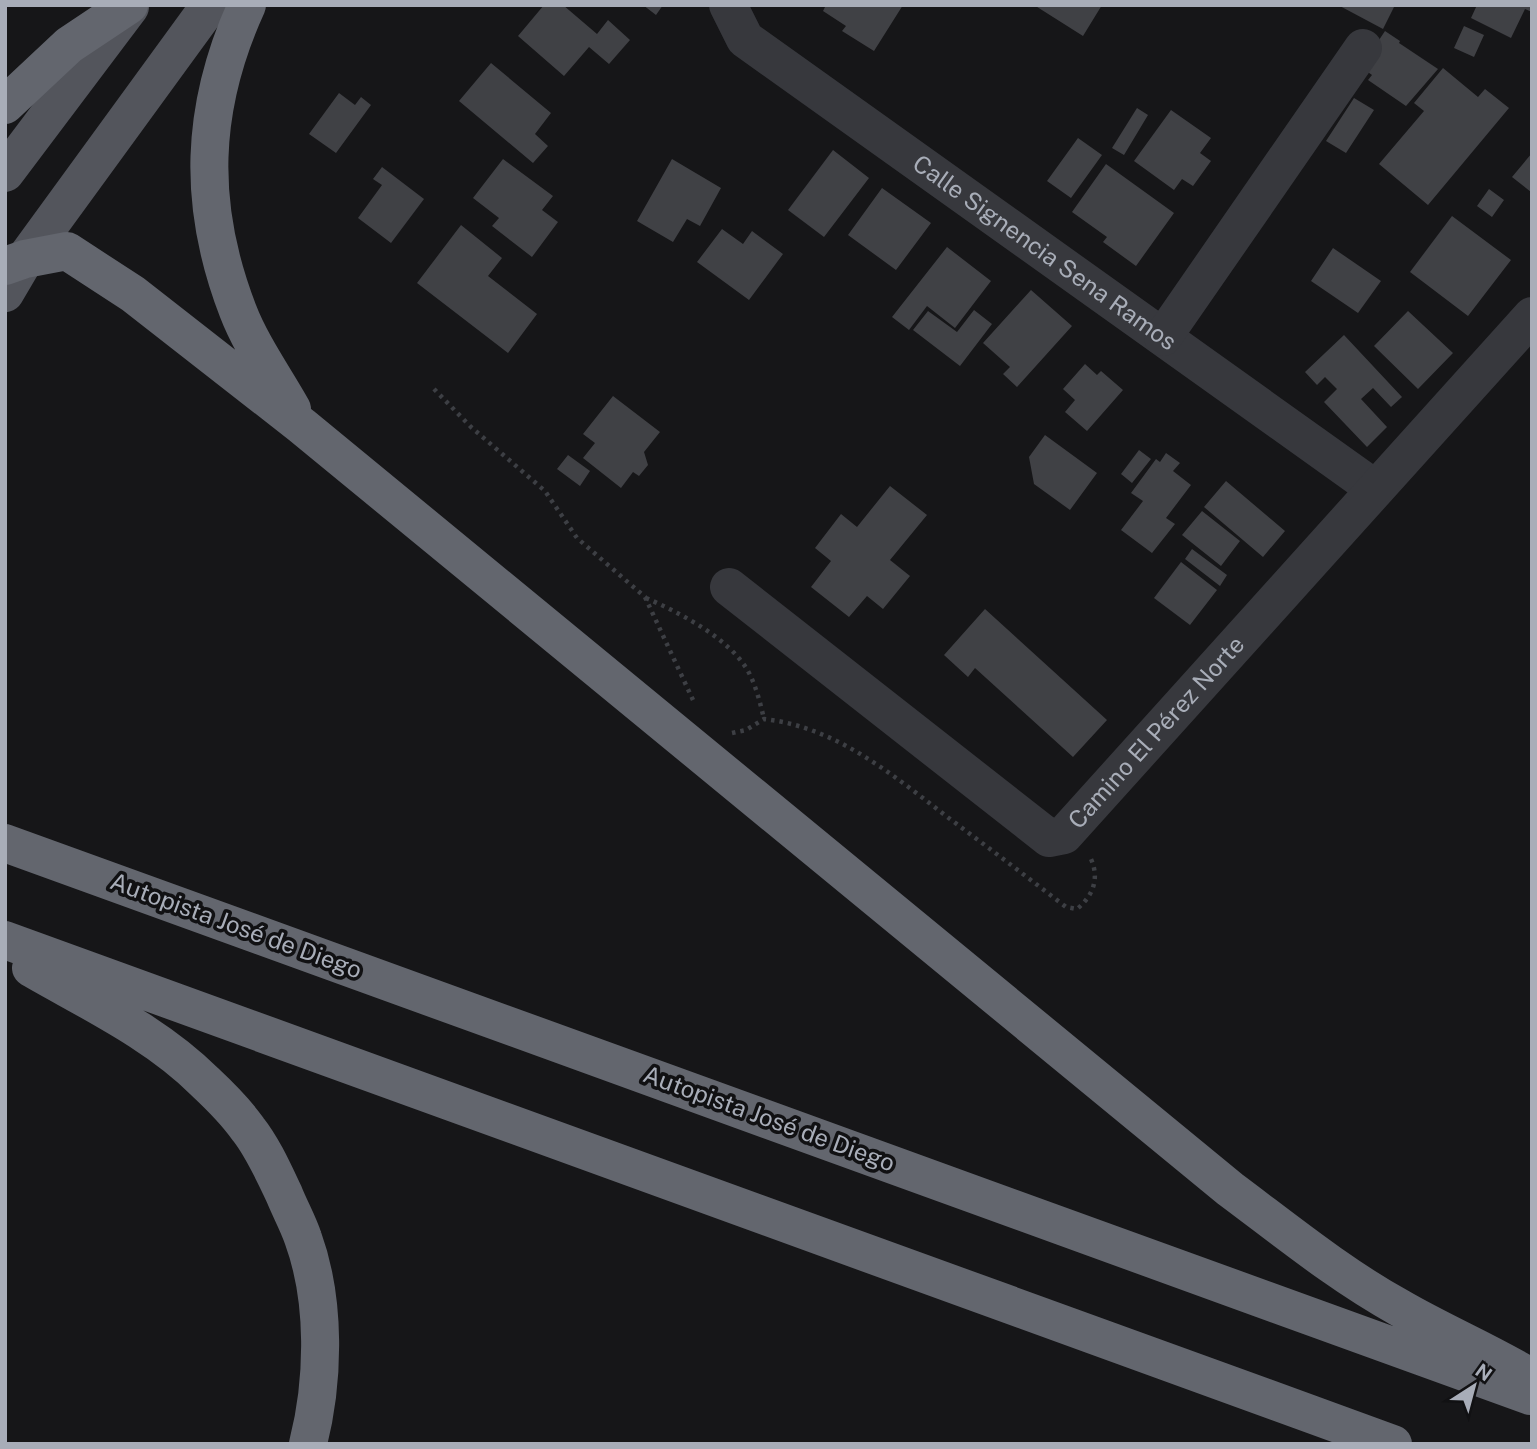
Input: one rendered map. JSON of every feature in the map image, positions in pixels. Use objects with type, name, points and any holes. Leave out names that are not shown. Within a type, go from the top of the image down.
[{"type":"highway","points":[[5,105],[69,45],[130,5]]},
{"type":"highway","points":[[247,5],[225,58],[216,98],[210,135],[212,219],[238,312],[302,426]]},
{"type":"highway","points":[[15,263],[67,251],[133,294],[302,426],[1230,1189],[1321,1258],[1399,1308],[1492,1354],[1532,1378]]},
{"type":"highway","name":"Autopista José de Diego","points":[[5,843],[1532,1397]]},
{"type":"highway","points":[[5,940],[1393,1444]]},
{"type":"highway","points":[[5,952],[164,1048],[204,1080],[249,1130],[276,1177],[304,1240],[317,1299],[321,1352],[317,1410],[308,1444]]},
{"type":"main road","points":[[5,173],[130,5]]},
{"type":"main road","points":[[5,293],[15,263],[210,5]]},
{"type":"street","name":"Calle Signencia Sena Ramos","points":[[728,5],[745,39],[1374,488]]},
{"type":"street","points":[[1163,337],[1363,48]]},
{"type":"street","name":"Camino El Pérez Norte","points":[[730,587],[1048,838],[1064,835],[1374,488],[1532,316]]},
{"type":"path","points":[[435,389],[471,427],[545,491],[577,538],[645,597],[686,616],[723,644],[747,669],[764,719]]},
{"type":"path","points":[[645,597],[696,707]]},
{"type":"path","points":[[729,734],[747,730],[764,719],[781,721],[834,739],[878,763],[1066,907],[1077,909],[1088,900],[1096,882],[1095,867],[1074,825]]},
{"type":"building","points":[[544,5],[563,5],[597,34],[608,20],[630,40],[609,64],[589,47],[564,76],[518,36]]},
{"type":"building","points":[[643,5],[663,5],[656,15]]},
{"type":"building","points":[[826,5],[903,5],[874,51],[842,31],[846,26],[823,11]]},
{"type":"building","points":[[1034,5],[1102,5],[1083,36]]},
{"type":"building","points":[[1338,5],[1395,5],[1383,29]]},
{"type":"building","points":[[1477,5],[1532,5],[1532,12],[1525,9],[1511,38],[1471,18]]},
{"type":"building","points":[[1464,26],[1484,35],[1474,57],[1454,48]]},
{"type":"building","points":[[1385,31],[1438,69],[1406,106],[1368,80],[1372,75],[1361,67]]},
{"type":"building","points":[[491,63],[551,113],[535,134],[548,146],[533,163],[459,101]]},
{"type":"building","points":[[1443,68],[1478,97],[1485,89],[1509,108],[1428,205],[1379,164],[1424,111],[1414,103]]},
{"type":"building","points":[[339,93],[355,105],[361,97],[371,105],[336,153],[309,134]]},
{"type":"building","points":[[1354,98],[1374,110],[1346,153],[1326,141]]},
{"type":"building","points":[[1137,108],[1148,115],[1124,155],[1112,148]]},
{"type":"building","points":[[1171,110],[1211,138],[1200,153],[1211,161],[1193,186],[1182,179],[1174,190],[1134,161]]},
{"type":"building","points":[[1078,138],[1102,155],[1071,198],[1047,181]]},
{"type":"building","points":[[833,150],[869,178],[824,237],[788,210]]},
{"type":"building","points":[[1532,153],[1532,191],[1531,192],[1512,177]]},
{"type":"building","points":[[503,159],[553,196],[542,210],[558,222],[532,257],[492,226],[499,218],[473,198]]},
{"type":"building","points":[[672,159],[721,188],[700,226],[687,219],[673,242],[637,221]]},
{"type":"building","points":[[1106,164],[1174,213],[1136,266],[1103,242],[1107,237],[1072,212]]},
{"type":"building","points":[[382,167],[424,199],[391,243],[358,218],[382,185],[373,179]]},
{"type":"building","points":[[882,188],[931,223],[896,270],[848,235]]},
{"type":"building","points":[[1489,189],[1504,200],[1492,217],[1477,206]]},
{"type":"building","points":[[1452,216],[1511,260],[1468,316],[1410,272]]},
{"type":"building","points":[[461,225],[502,258],[488,276],[537,314],[508,353],[417,283]]},
{"type":"building","points":[[722,229],[743,244],[752,231],[783,254],[749,300],[697,262]]},
{"type":"building","points":[[947,247],[991,281],[955,328],[927,306],[909,330],[892,317]]},
{"type":"building","points":[[1333,248],[1381,281],[1358,313],[1311,281]]},
{"type":"building","points":[[1031,290],[1072,326],[1017,387],[1003,374],[1010,367],[983,343]]},
{"type":"building","points":[[974,310],[992,324],[960,366],[913,330],[928,311],[957,332]]},
{"type":"building","points":[[1408,311],[1453,353],[1418,389],[1374,346]]},
{"type":"building","points":[[1344,335],[1402,397],[1391,407],[1373,388],[1361,399],[1387,427],[1367,447],[1324,402],[1337,389],[1325,377],[1317,385],[1305,372]]},
{"type":"building","points":[[1085,364],[1097,375],[1101,371],[1123,390],[1087,431],[1065,412],[1075,400],[1063,389]]},
{"type":"building","points":[[613,396],[660,432],[644,452],[648,465],[639,476],[633,472],[621,488],[583,458],[595,443],[583,434]]},
{"type":"building","points":[[1045,435],[1097,473],[1070,510],[1034,484],[1029,457]]},
{"type":"building","points":[[1139,450],[1151,459],[1132,483],[1121,474]]},
{"type":"building","points":[[1166,453],[1180,463],[1173,471],[1191,485],[1166,518],[1175,524],[1152,553],[1121,530],[1143,501],[1131,493],[1156,459],[1160,462]]},
{"type":"building","points":[[568,455],[590,471],[580,486],[557,469]]},
{"type":"building","points":[[1226,481],[1285,531],[1263,557],[1204,507]]},
{"type":"building","points":[[890,486],[927,515],[890,560],[910,576],[883,609],[867,596],[849,617],[811,587],[831,561],[815,548],[841,514],[857,527]]},
{"type":"building","points":[[1202,511],[1240,541],[1221,566],[1182,535]]},
{"type":"building","points":[[1192,549],[1227,575],[1220,586],[1185,559]]},
{"type":"building","points":[[1181,562],[1217,590],[1190,625],[1154,598]]},
{"type":"building","points":[[985,609],[1107,720],[1073,757],[975,668],[968,677],[944,655]]}]
